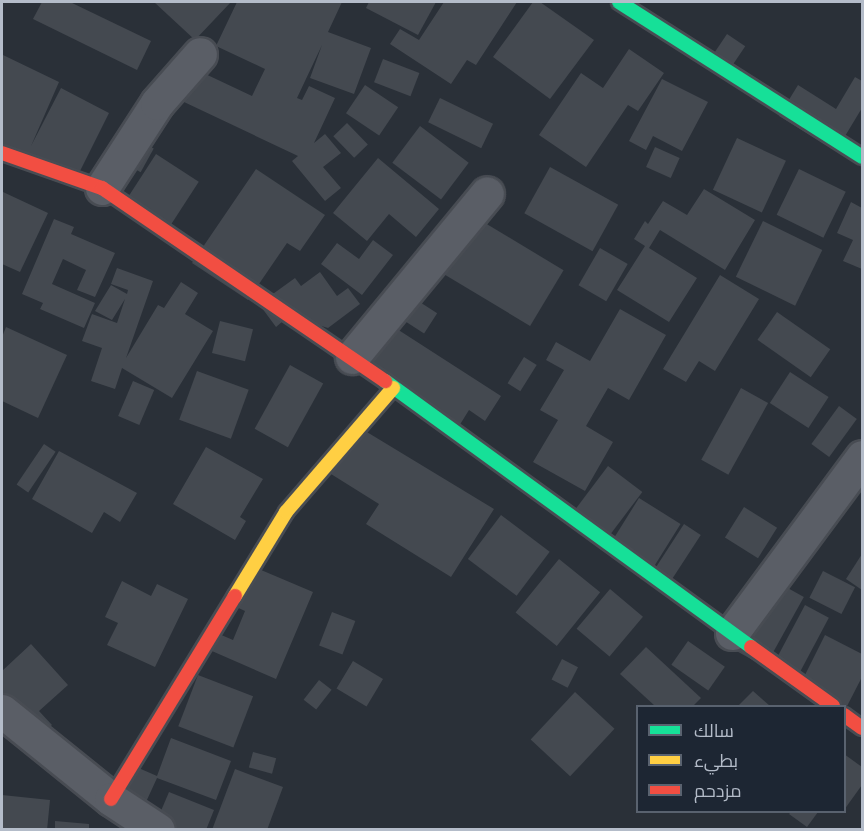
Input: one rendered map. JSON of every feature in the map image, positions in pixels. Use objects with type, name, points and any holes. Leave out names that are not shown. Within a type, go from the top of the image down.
[{"type":"street","points":[[619,2],[862,157]]},
{"type":"street","points":[[102,188],[157,103],[200,54]]},
{"type":"street","points":[[2,153],[102,188],[352,357],[832,705]]},
{"type":"street","points":[[352,357],[488,193]]},
{"type":"street","points":[[111,799],[286,513],[393,388]]},
{"type":"street","points":[[732,633],[862,457]]},
{"type":"street","points":[[2,711],[111,799],[158,830]]},
{"type":"street","points":[[846,716],[862,728]]},
{"type":"building","points":[[42,2],[70,2],[151,41],[137,70],[33,19]]},
{"type":"building","points":[[154,2],[231,2],[195,40]]},
{"type":"building","points":[[237,2],[342,2],[328,32],[371,48],[354,94],[310,78],[322,45],[297,98],[302,100],[309,86],[335,98],[314,143],[325,134],[341,153],[323,167],[341,188],[325,201],[292,161],[298,156],[184,102],[199,71],[252,96],[265,69],[216,46]]},
{"type":"building","points":[[369,2],[436,2],[418,35],[366,8]]},
{"type":"building","points":[[444,2],[517,2],[476,65],[467,60],[451,84],[390,44],[400,29],[419,40]]},
{"type":"building","points":[[533,2],[540,2],[594,40],[550,99],[493,57]]},
{"type":"building","points":[[727,34],[745,46],[726,74],[708,62]]},
{"type":"building","points":[[629,49],[664,73],[638,111],[628,105],[586,167],[539,135],[581,73],[603,88]]},
{"type":"building","points":[[3,55],[59,82],[31,146],[61,88],[109,113],[77,177],[2,156]]},
{"type":"building","points":[[383,59],[419,73],[410,96],[374,82]]},
{"type":"building","points":[[855,77],[862,81],[862,108],[836,151],[779,116],[798,85],[836,109]]},
{"type":"building","points":[[662,79],[708,102],[682,151],[653,136],[646,150],[629,141]]},
{"type":"building","points":[[365,85],[398,107],[379,136],[346,113]]},
{"type":"building","points":[[440,98],[493,124],[481,148],[428,122]]},
{"type":"building","points":[[347,123],[368,145],[354,158],[333,136]]},
{"type":"building","points":[[420,126],[469,163],[441,199],[392,163]]},
{"type":"building","points":[[131,136],[154,149],[141,172],[118,160]]},
{"type":"building","points":[[737,138],[786,161],[762,212],[713,190]]},
{"type":"building","points":[[655,147],[680,158],[671,178],[646,167]]},
{"type":"building","points":[[156,154],[199,182],[170,226],[127,198]]},
{"type":"building","points":[[378,158],[439,209],[416,237],[389,214],[367,241],[333,213]]},
{"type":"building","points":[[550,167],[618,205],[593,251],[524,213]]},
{"type":"building","points":[[256,169],[325,215],[300,251],[287,243],[248,300],[192,263]]},
{"type":"building","points":[[799,169],[846,192],[823,238],[777,215]]},
{"type":"building","points":[[704,189],[755,220],[725,270],[660,230],[649,248],[697,278],[669,322],[617,290],[645,246],[634,239],[645,221],[648,224],[663,201],[687,215]]},
{"type":"building","points":[[3,192],[48,213],[20,272],[2,264]]},
{"type":"building","points":[[851,202],[862,208],[862,269],[843,261],[853,240],[837,233]]},
{"type":"building","points":[[465,211],[564,270],[530,326],[432,267]]},
{"type":"building","points":[[54,219],[74,227],[71,234],[115,253],[95,297],[77,290],[86,270],[63,259],[52,284],[95,303],[84,328],[40,309],[43,303],[22,294]]},
{"type":"building","points":[[763,221],[822,250],[795,306],[736,277]]},
{"type":"building","points":[[373,240],[393,255],[362,295],[321,264],[337,243],[359,259]]},
{"type":"building","points":[[600,248],[628,264],[606,301],[578,285]]},
{"type":"building","points":[[117,268],[153,281],[126,358],[158,305],[164,308],[181,282],[198,293],[185,314],[213,331],[172,398],[122,368],[115,389],[91,381],[102,348],[82,341],[92,314],[117,323],[125,299],[112,320],[95,311],[111,285],[127,294],[128,290],[111,284]]},
{"type":"building","points":[[320,272],[337,296],[348,288],[360,304],[328,328],[289,316],[276,327],[259,304],[295,278],[301,286]]},
{"type":"building","points":[[720,275],[759,299],[715,371],[699,361],[686,382],[663,369]]},
{"type":"building","points":[[412,297],[437,313],[424,333],[399,317]]},
{"type":"building","points":[[620,309],[666,335],[629,400],[608,388],[586,426],[613,442],[585,491],[533,462],[558,420],[540,410],[564,370],[546,360],[556,342],[590,361]]},
{"type":"building","points":[[777,312],[830,349],[811,377],[757,340]]},
{"type":"building","points":[[383,320],[501,396],[485,421],[469,410],[451,439],[352,367]]},
{"type":"building","points":[[220,321],[253,329],[245,361],[212,353]]},
{"type":"building","points":[[6,327],[67,355],[38,418],[2,401],[2,337]]},
{"type":"building","points":[[524,357],[537,365],[520,391],[508,383]]},
{"type":"building","points":[[290,365],[323,383],[288,447],[255,429]]},
{"type":"building","points":[[197,371],[249,390],[231,439],[179,420]]},
{"type":"building","points":[[790,372],[829,397],[808,428],[770,403]]},
{"type":"building","points":[[133,381],[154,390],[139,425],[118,416]]},
{"type":"building","points":[[741,388],[768,403],[728,475],[701,460]]},
{"type":"building","points":[[839,406],[857,419],[829,457],[811,444]]},
{"type":"building","points":[[352,423],[494,509],[451,577],[366,524],[379,504],[323,469]]},
{"type":"building","points":[[44,444],[56,452],[28,492],[17,485]]},
{"type":"building","points":[[206,447],[263,479],[240,517],[246,521],[235,540],[173,504]]},
{"type":"building","points":[[59,451],[137,493],[120,522],[104,512],[92,533],[32,499]]},
{"type":"building","points":[[608,466],[642,492],[604,542],[570,516]]},
{"type":"building","points":[[639,498],[681,524],[647,578],[605,552]]},
{"type":"building","points":[[744,507],[777,528],[758,558],[725,538]]},
{"type":"building","points":[[501,515],[550,552],[517,596],[468,559]]},
{"type":"building","points":[[684,524],[701,535],[666,589],[649,578]]},
{"type":"building","points":[[862,554],[862,590],[846,579]]},
{"type":"building","points":[[559,559],[600,592],[557,646],[516,613]]},
{"type":"building","points":[[249,565],[313,592],[276,679],[205,648],[212,631],[233,640],[245,611],[232,605]]},
{"type":"building","points":[[823,571],[855,587],[841,614],[809,598]]},
{"type":"building","points":[[768,577],[804,597],[765,667],[729,647]]},
{"type":"building","points":[[122,581],[151,596],[157,584],[188,599],[155,667],[107,645],[118,623],[105,617]]},
{"type":"building","points":[[610,589],[643,617],[610,656],[577,629]]},
{"type":"building","points":[[805,605],[829,618],[799,674],[775,662]]},
{"type":"building","points":[[332,612],[355,621],[342,655],[319,646]]},
{"type":"building","points":[[825,635],[862,654],[862,677],[846,708],[846,705],[831,705],[799,687]]},
{"type":"building","points":[[688,641],[725,667],[708,691],[671,665]]},
{"type":"building","points":[[31,644],[68,685],[39,711],[52,725],[29,746],[2,716],[2,671]]},
{"type":"building","points":[[646,647],[701,698],[694,705],[654,705],[620,674]]},
{"type":"building","points":[[562,659],[578,667],[568,688],[552,679]]},
{"type":"building","points":[[353,661],[383,679],[367,706],[337,688]]},
{"type":"building","points":[[198,675],[253,696],[233,747],[178,726]]},
{"type":"building","points":[[319,680],[332,690],[316,710],[304,700]]},
{"type":"building","points":[[753,691],[769,705],[739,705]]},
{"type":"building","points":[[575,692],[614,729],[570,776],[531,740]]},
{"type":"building","points":[[171,738],[231,761],[216,800],[157,778],[146,802],[124,792],[134,766],[157,776]]},
{"type":"building","points":[[253,752],[276,758],[272,774],[249,767]]},
{"type":"building","points":[[846,755],[862,767],[862,785],[846,807]]},
{"type":"building","points":[[235,769],[283,787],[267,830],[212,830]]},
{"type":"building","points":[[169,792],[214,810],[206,830],[167,830],[155,825]]},
{"type":"building","points":[[2,795],[50,800],[47,830],[2,830]]},
{"type":"building","points":[[790,813],[817,813],[807,827]]},
{"type":"building","points":[[55,821],[89,824],[89,830],[55,830]]},
{"type":"traffic: fast","points":[[619,2],[862,157]]},
{"type":"traffic: fast","points":[[385,381],[751,647]]},
{"type":"traffic: slow","points":[[235,596],[286,512],[393,388]]},
{"type":"traffic: jam","points":[[2,153],[102,188],[385,381]]},
{"type":"traffic: jam","points":[[111,799],[235,596]]},
{"type":"traffic: jam","points":[[751,647],[832,705]]},
{"type":"traffic: jam","points":[[846,716],[862,728]]}]
